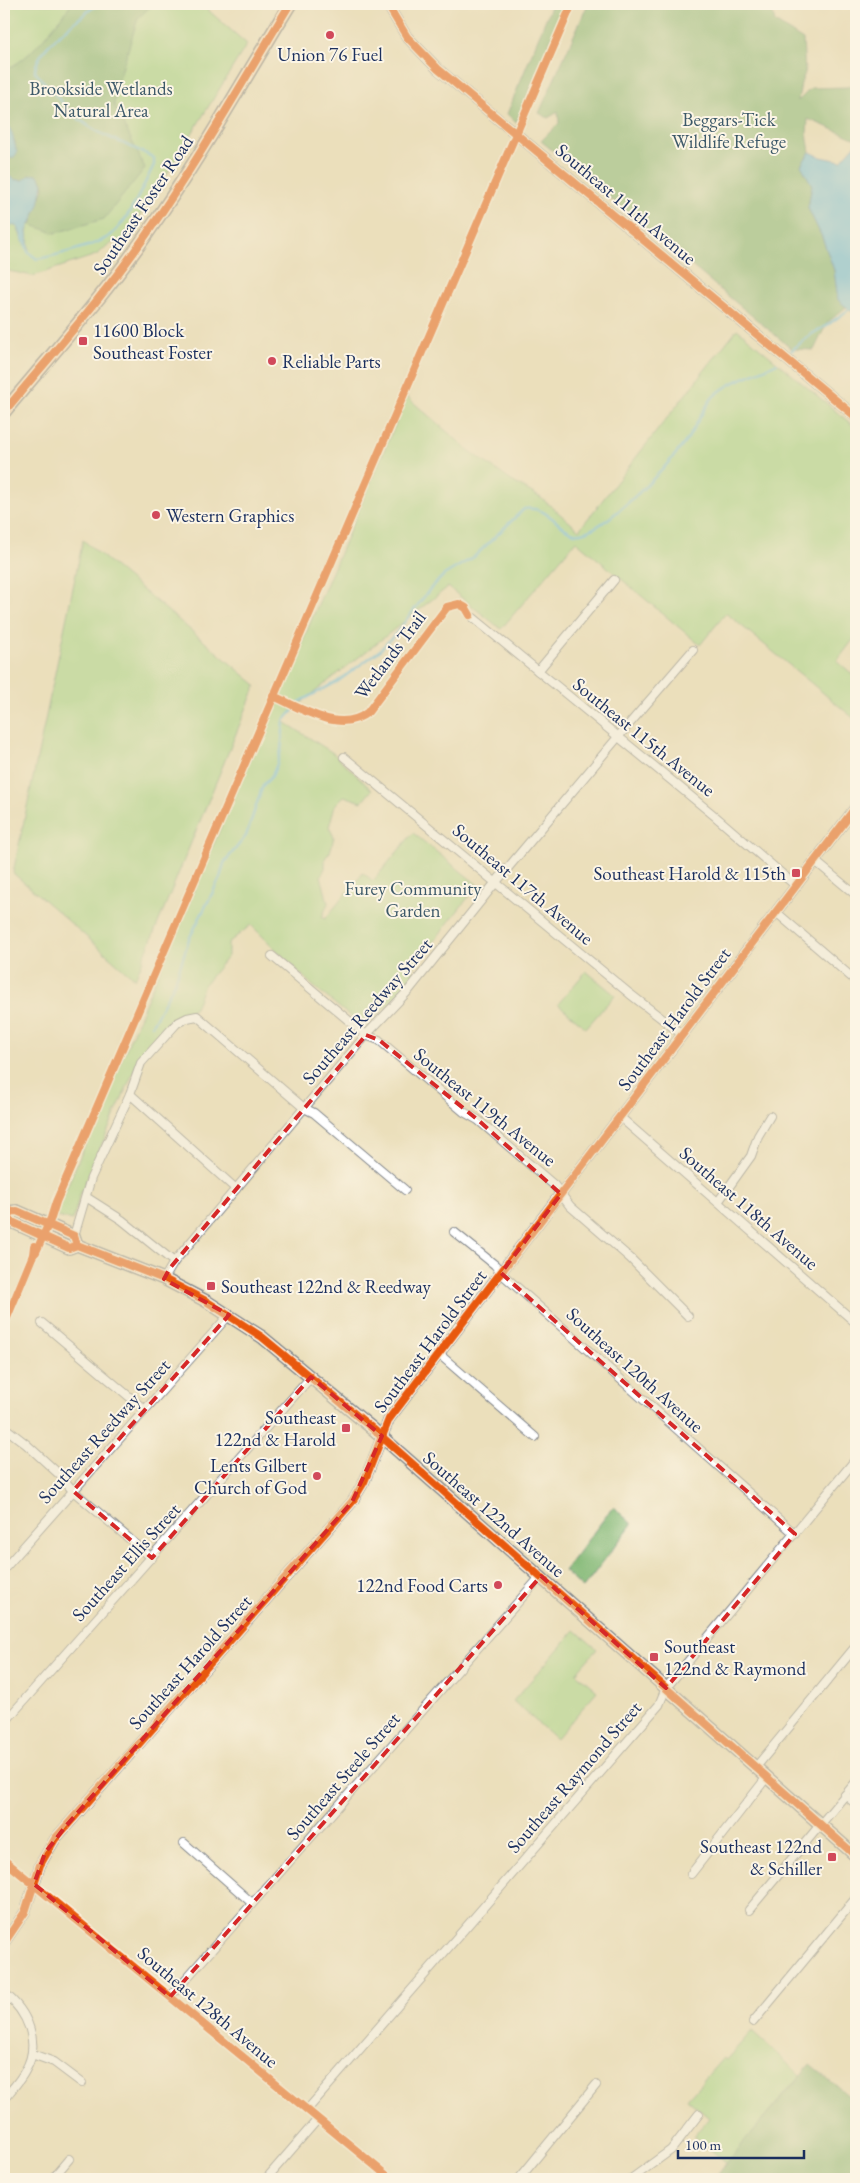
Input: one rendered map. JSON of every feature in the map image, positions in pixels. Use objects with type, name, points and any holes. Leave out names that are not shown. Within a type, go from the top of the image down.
[{"type":"main road","name":"Southeast Foster Road","points":[[4,412],[95,302],[145,236],[186,176],[290,4]]},
{"type":"main road","name":"Southeast 122nd Avenue","points":[[5,1213],[12,1222],[39,1236],[69,1248],[76,1241],[164,1279],[229,1315],[262,1337],[382,1436],[856,1856]]},
{"type":"street","name":"Southeast 111th Avenue","points":[[387,4],[407,37],[438,69],[856,417]]},
{"type":"street","points":[[538,671],[614,580]]},
{"type":"street","name":"Southeast 115th Avenue","points":[[470,615],[716,817],[796,886]]},
{"type":"street","name":"Southeast Reedway Street","points":[[164,1279],[174,1262],[366,1035],[409,990],[496,882],[693,650]]},
{"type":"street","name":"Southeast 117th Avenue","points":[[344,757],[630,994],[683,1034]]},
{"type":"street","name":"Southeast Harold Street","points":[[4,1943],[23,1916],[45,1853],[64,1826],[348,1508],[360,1489],[389,1419],[856,807]]},
{"type":"street","points":[[815,861],[856,895]]},
{"type":"street","points":[[776,912],[856,982]]},
{"type":"street","name":"Southeast 119th Avenue","points":[[272,956],[366,1035],[379,1040],[464,1112],[478,1120],[554,1185],[570,1206],[630,1258],[688,1316]]},
{"type":"street","points":[[76,1241],[91,1178],[130,1094],[141,1063],[178,1024],[186,1018],[197,1016],[304,1108],[314,1113],[405,1190]]},
{"type":"street","points":[[130,1094],[236,1189]]},
{"type":"street","points":[[718,1202],[745,1165],[758,1136],[770,1116]]},
{"type":"street","name":"Southeast 118th Avenue","points":[[620,1117],[856,1323]]},
{"type":"street","points":[[86,1197],[122,1220],[174,1262]]},
{"type":"street","name":"Southeast 120th Avenue","points":[[454,1232],[495,1265],[501,1273],[795,1534]]},
{"type":"street","name":"Southeast Reedway Street","points":[[5,1566],[229,1315]]},
{"type":"street","points":[[42,1323],[145,1410]]},
{"type":"street","points":[[439,1354],[535,1437]]},
{"type":"street","name":"Southeast Ellis Street","points":[[4,1724],[311,1377]]},
{"type":"street","points":[[4,1427],[54,1469],[73,1491],[152,1558]]},
{"type":"street","name":"Southeast Raymond Street","points":[[307,2110],[659,1705],[666,1688],[856,1459]]},
{"type":"street","name":"Southeast Steele Street","points":[[170,1997],[541,1576]]},
{"type":"street","points":[[756,1767],[856,1646]]},
{"type":"street","points":[[691,1874],[767,1777]]},
{"type":"street","points":[[750,1910],[856,1782]]},
{"type":"street","points":[[845,1795],[856,1804]]},
{"type":"street","points":[[184,1843],[252,1903]]},
{"type":"street","name":"Southeast 128th Avenue","points":[[4,1860],[391,2179]]},
{"type":"street","points":[[753,2022],[856,1898]]},
{"type":"street","points":[[4,1992],[18,2005],[28,2021],[32,2040],[32,2054],[26,2070],[4,2099]]},
{"type":"street","points":[[32,2054],[54,2062],[82,2083]]},
{"type":"street","points":[[519,2179],[596,2085]]},
{"type":"street","points":[[631,2179],[671,2150],[699,2114]]},
{"type":"street","points":[[266,2179],[318,2119]]},
{"type":"street","points":[[52,2179],[69,2159]]},
{"type":"highlighted area","points":[[366,1035],[379,1040],[478,1120],[561,1194],[501,1273],[795,1534],[666,1688],[541,1576],[170,1997],[34,1884],[45,1853],[65,1827],[352,1502],[382,1436],[311,1377],[152,1558],[73,1491],[229,1315],[164,1279],[170,1268]]},
{"type":"green space","name":"Brookside Wetlands Natural Area","points":[[4,4],[201,4],[247,44],[159,187],[120,244],[115,241],[96,255],[33,276],[4,270],[4,228],[12,225],[18,227],[23,243],[29,249],[27,231],[44,188],[43,183],[4,174],[4,160],[11,157],[4,118]]},
{"type":"green space","points":[[72,4],[153,4],[138,18],[119,79],[114,104],[145,168],[104,219],[55,233],[31,225],[44,188],[42,180],[29,175],[23,180],[16,180],[4,174],[4,160],[14,157],[15,142],[4,118],[4,69],[13,66],[32,51]]},
{"type":"green space","points":[[552,4],[566,4],[516,123],[507,114]]},
{"type":"green space","name":"Beggars-Tick Wildlife Refuge","points":[[588,4],[770,4],[775,22],[803,40],[805,73],[798,101],[811,88],[847,87],[856,84],[856,139],[808,119],[807,133],[810,152],[801,165],[812,185],[808,208],[822,237],[834,270],[838,300],[846,307],[827,323],[814,350],[792,349],[541,141],[559,123],[558,112],[548,118],[539,113]]},
{"type":"green space","name":"Furey Community Garden","points":[[737,329],[856,428],[856,636],[837,661],[856,677],[856,720],[726,613],[700,645],[576,541],[501,629],[448,587],[307,698],[283,721],[333,753],[372,790],[362,802],[344,796],[335,805],[329,827],[334,837],[330,852],[325,858],[325,868],[321,876],[328,903],[322,917],[325,919],[363,873],[373,881],[413,833],[478,885],[412,969],[415,974],[398,996],[366,1025],[362,1026],[313,986],[251,925],[228,943],[228,956],[204,985],[195,1008],[159,1036],[139,1059],[79,1197],[73,1220],[56,1217],[55,1215],[245,770],[272,712],[407,397],[467,449],[510,480],[541,498],[579,530]]},
{"type":"green space","points":[[83,540],[256,685],[135,979],[13,873]]},
{"type":"green space","points":[[586,971],[615,995],[586,1028],[558,1004]]},
{"type":"green space","points":[[613,1507],[632,1524],[583,1588],[564,1571]]},
{"type":"green space","points":[[575,1630],[597,1649],[576,1673],[597,1691],[556,1739],[513,1701]]},
{"type":"green space","points":[[752,2031],[800,2075],[727,2163],[694,2136],[709,2118],[687,2099],[723,2058],[726,2060]]},
{"type":"green space","points":[[810,2064],[856,2102],[856,2176],[853,2179],[713,2179]]},
{"type":"water","points":[[4,118],[12,133],[17,153],[14,157],[4,160]]},
{"type":"water","points":[[856,144],[856,315],[838,300],[834,270],[822,237],[808,208],[812,185],[801,165],[810,152],[821,157],[841,161]]},
{"type":"water","points":[[4,174],[16,180],[23,180],[32,175],[38,175],[43,183],[39,204],[27,231],[29,250],[23,243],[18,227],[12,225],[4,228]]},
{"type":"waterway","points":[[26,245],[28,252],[37,259],[76,250],[105,239],[118,229],[124,221],[154,165],[154,158],[105,136],[82,121],[67,108],[35,72],[42,54],[57,37],[92,8],[101,4]]},
{"type":"waterway","points":[[791,351],[810,335],[851,308]]},
{"type":"waterway","points":[[152,1025],[175,982],[189,939],[220,878],[224,863],[246,836],[263,785],[272,776],[277,764],[281,750],[284,721],[301,701],[337,682],[379,651],[397,632],[430,589],[444,575],[474,557],[524,509],[541,511],[574,533],[593,529],[607,520],[639,493],[668,463],[688,438],[714,396],[736,381],[777,363]]},
{"type":"cycle path","points":[[4,412],[130,258],[202,150],[290,4]]},
{"type":"cycle path","points":[[387,4],[407,37],[438,69],[856,417]]},
{"type":"cycle path","points":[[33,1255],[51,1218],[56,1202],[572,4]]},
{"type":"cycle path","name":"Wetlands Trail","points":[[273,696],[321,717],[345,721],[357,718],[368,712],[447,607],[459,604],[466,608],[470,615]]},
{"type":"cycle path","points":[[4,1943],[25,1912],[40,1865],[55,1839],[352,1502],[364,1482],[389,1419],[856,807]]},
{"type":"cycle path","points":[[4,1210],[12,1222],[69,1248],[77,1245],[164,1279],[206,1301],[262,1337],[373,1429],[856,1856]]},
{"type":"cycle path","points":[[7,1212],[17,1211],[74,1236],[77,1245]]},
{"type":"cycle path","points":[[4,1325],[33,1255],[34,1246]]},
{"type":"cycle path","points":[[4,1860],[391,2179]]},
{"type":"place","name":"Union 76 Fuel","points":[[330,35]]},
{"type":"place","name":"11600 Block Southeast Foster","points":[[83,341]]},
{"type":"place","name":"Reliable Parts","points":[[272,361]]},
{"type":"place","name":"Western Graphics","points":[[156,515]]},
{"type":"place","name":"Southeast Harold & 115th","points":[[796,873]]},
{"type":"place","name":"Southeast 122nd & Reedway","points":[[211,1286]]},
{"type":"place","name":"Southeast 122nd & Harold","points":[[346,1428]]},
{"type":"place","name":"Lents Gilbert Church of God","points":[[317,1476]]},
{"type":"place","name":"122nd Food Carts","points":[[498,1585]]},
{"type":"place","name":"Southeast 122nd & Raymond","points":[[654,1657]]},
{"type":"place","name":"Southeast 122nd & Schiller","points":[[832,1857]]}]
